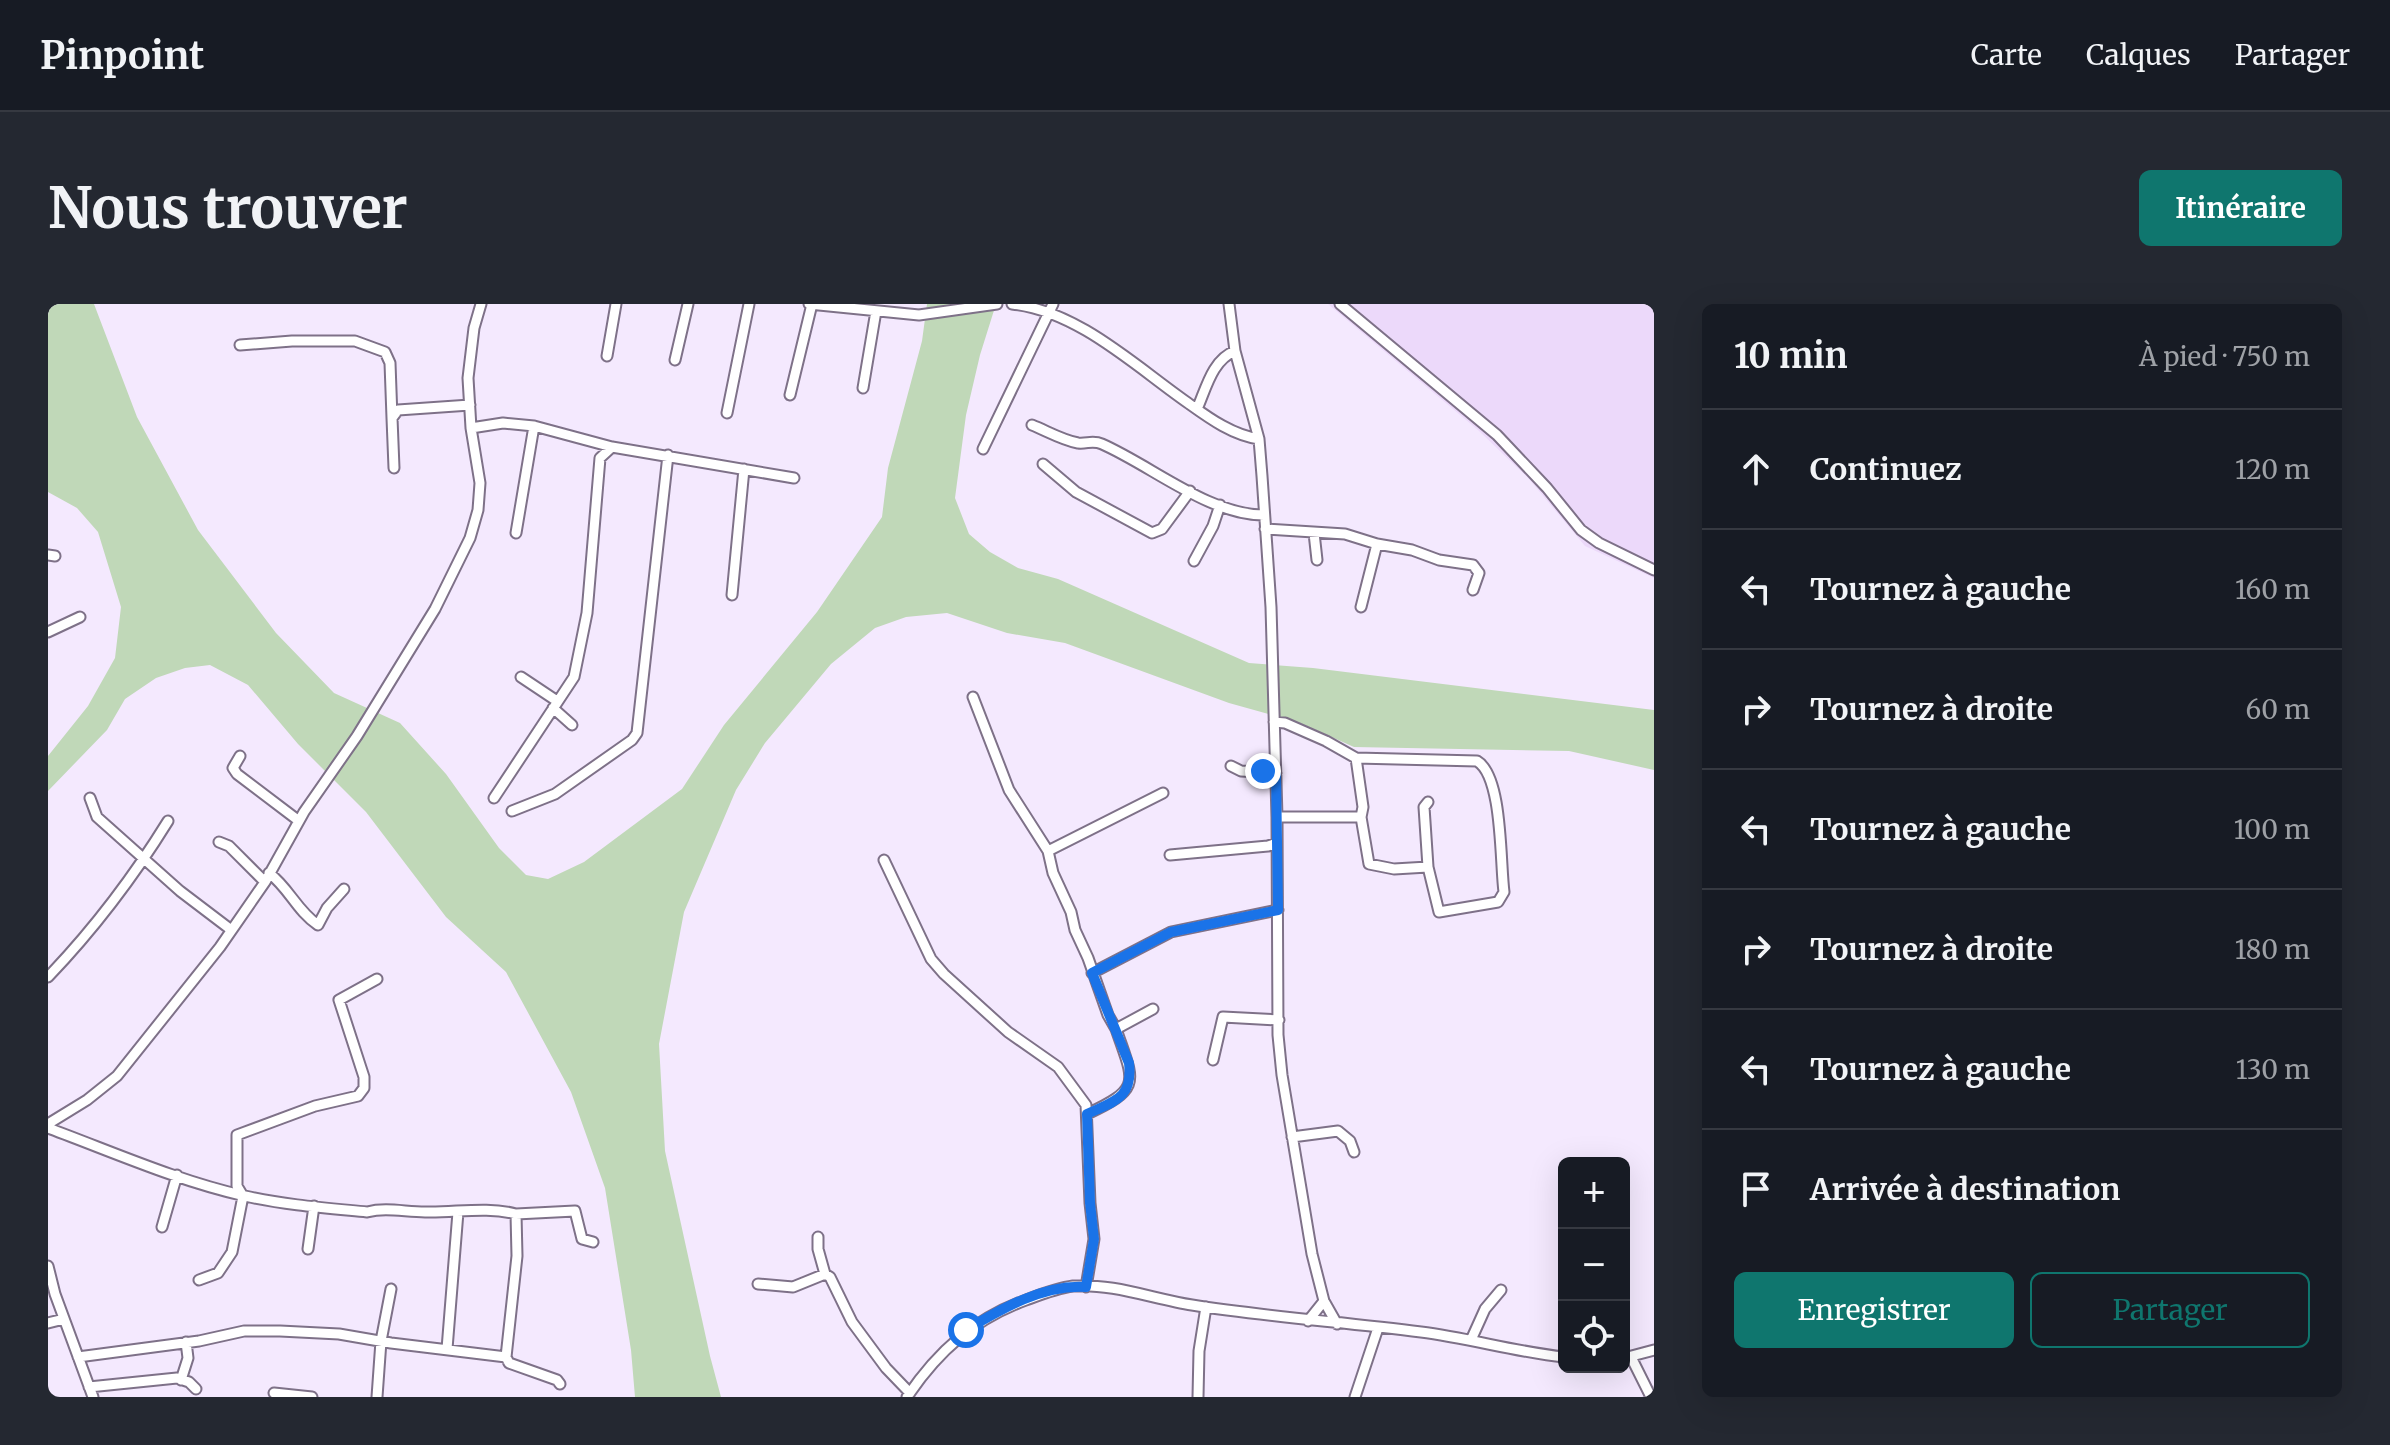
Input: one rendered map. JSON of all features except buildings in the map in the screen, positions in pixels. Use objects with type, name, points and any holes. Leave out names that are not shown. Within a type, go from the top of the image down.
[{"type":"street","points":[[48,1126],[117,1076],[220,947],[412,649],[470,538],[478,510],[480,483],[471,428],[468,378],[474,328],[481,304]]},
{"type":"street","points":[[607,356],[616,304]]},
{"type":"street","points":[[675,360],[688,304]]},
{"type":"street","points":[[727,413],[749,304]]},
{"type":"street","points":[[790,395],[810,304],[919,315],[997,304]]},
{"type":"street","points":[[1012,304],[1050,308],[1081,325],[1229,430],[1259,439]]},
{"type":"street","points":[[1229,304],[1235,351],[1259,439],[1276,773],[1282,1075],[1312,1254],[1324,1301],[1337,1324]]},
{"type":"street","points":[[1340,304],[1497,435],[1581,530],[1599,543],[1654,570]]},
{"type":"street","points":[[983,449],[1050,308]]},
{"type":"street","points":[[863,388],[876,311]]},
{"type":"street","points":[[240,345],[355,341],[385,352],[390,363],[394,468]]},
{"type":"street","points":[[1197,409],[1216,366],[1226,355],[1235,351]]},
{"type":"street","points":[[392,418],[398,410],[470,405]]},
{"type":"street","points":[[471,428],[503,423],[534,426],[612,447],[794,478]]},
{"type":"street","points":[[1032,425],[1064,439],[1096,442],[1123,453],[1220,505],[1250,515],[1264,515]]},
{"type":"street","points":[[516,533],[534,426]]},
{"type":"street","points":[[494,798],[574,677],[578,666],[587,613],[600,458],[612,447]]},
{"type":"street","points":[[512,811],[555,794],[632,740],[637,733],[668,455]]},
{"type":"street","points":[[1043,464],[1076,492],[1152,533],[1162,529],[1190,491]]},
{"type":"street","points":[[732,595],[744,469]]},
{"type":"street","points":[[1194,561],[1213,526],[1220,505]]},
{"type":"street","points":[[1265,529],[1345,534],[1412,550],[1439,560],[1473,565],[1479,573],[1473,590]]},
{"type":"street","points":[[1314,533],[1317,560]]},
{"type":"street","points":[[1361,607],[1377,544]]},
{"type":"street","points":[[48,632],[80,617]]},
{"type":"street","points":[[521,677],[555,705],[572,725]]},
{"type":"street","points":[[973,697],[1009,790],[1048,851],[1053,873],[1129,1063],[1130,1083],[1127,1091],[1113,1102],[1087,1114]]},
{"type":"street","points":[[1274,722],[1285,723],[1356,758],[1477,761],[1485,766],[1492,783],[1498,821],[1504,892],[1498,902],[1439,912],[1428,867],[1424,807],[1428,802]]},
{"type":"street","points":[[240,756],[233,768],[237,774],[299,821]]},
{"type":"street","points":[[1356,758],[1369,864],[1394,869],[1428,867]]},
{"type":"street","points":[[1231,766],[1241,771],[1276,773]]},
{"type":"street","points":[[1048,851],[1163,793]]},
{"type":"street","points":[[90,798],[97,817],[180,891],[230,929]]},
{"type":"street","points":[[1277,817],[1361,817]]},
{"type":"street","points":[[48,977],[122,889],[168,821]]},
{"type":"street","points":[[219,842],[284,886],[307,917],[318,925],[327,908],[344,889]]},
{"type":"street","points":[[1170,855],[1277,843]]},
{"type":"street","points":[[884,860],[931,959],[1008,1032],[1058,1067],[1086,1105],[1094,1239],[1086,1287]]},
{"type":"street","points":[[1092,973],[1171,932],[1278,910]]},
{"type":"street","points":[[199,1280],[218,1273],[232,1252],[243,1196],[237,1186],[237,1135],[315,1106],[358,1096],[364,1088],[364,1077],[339,1000],[377,979]]},
{"type":"street","points":[[1116,1029],[1153,1009]]},
{"type":"street","points":[[1213,1060],[1223,1017],[1279,1020]]},
{"type":"street","points":[[48,1126],[177,1175],[243,1196],[367,1212],[379,1208],[458,1212],[500,1210],[516,1214],[575,1211],[582,1239],[593,1242]]},
{"type":"street","points":[[1292,1137],[1338,1131],[1350,1141],[1354,1152]]},
{"type":"street","points":[[162,1227],[177,1175]]},
{"type":"street","points":[[308,1249],[314,1206]]},
{"type":"street","points":[[447,1349],[458,1212]]},
{"type":"street","points":[[516,1214],[517,1256],[506,1357],[509,1363],[550,1377],[560,1384]]},
{"type":"street","points":[[818,1237],[825,1274],[835,1282],[852,1322],[908,1395],[938,1356],[966,1330],[1002,1309],[1055,1290],[1086,1287],[1206,1307],[1471,1340],[1558,1356]]},
{"type":"street","points":[[48,1266],[91,1392],[181,1380],[196,1389]]},
{"type":"street","points":[[758,1284],[793,1287],[825,1274]]},
{"type":"street","points":[[377,1397],[381,1341],[391,1289]]},
{"type":"street","points":[[1471,1340],[1485,1309],[1501,1290]]},
{"type":"street","points":[[1308,1321],[1324,1301]]},
{"type":"street","points":[[1198,1397],[1199,1351],[1206,1307]]},
{"type":"street","points":[[48,1323],[64,1319]]},
{"type":"street","points":[[1355,1397],[1378,1328]]},
{"type":"street","points":[[78,1357],[234,1332],[268,1331],[339,1334],[506,1357]]},
{"type":"street","points":[[181,1380],[188,1358],[186,1342]]},
{"type":"street","points":[[1630,1356],[1654,1350]]},
{"type":"street","points":[[1630,1360],[1651,1397]]},
{"type":"street","points":[[274,1393],[312,1397]]},
{"type":"shaded area","points":[[1328,304],[1654,304],[1654,578],[1585,546],[1529,479],[1478,430]]},
{"type":"green space","points":[[48,304],[94,304],[137,417],[198,530],[276,633],[334,693],[400,723],[446,774],[499,848],[526,875],[548,879],[584,862],[682,789],[724,725],[817,612],[882,517],[888,468],[922,341],[927,304],[996,304],[966,415],[955,498],[969,534],[990,552],[1018,568],[1058,579],[1249,663],[1313,668],[1654,710],[1654,770],[1569,751],[1354,747],[1300,723],[1229,703],[1065,643],[1007,633],[947,613],[906,617],[875,628],[831,664],[765,743],[736,790],[684,912],[659,1044],[665,1151],[721,1397],[635,1397],[631,1350],[605,1188],[571,1092],[506,972],[446,917],[366,812],[298,744],[248,685],[210,665],[185,668],[156,678],[125,699],[107,730],[48,791],[48,756],[88,706],[115,658],[121,607],[98,532],[77,508],[48,492]]},
{"type":"route","points":[[966,1330],[1002,1309],[1055,1290],[1086,1287],[1094,1239],[1087,1114],[1113,1102],[1127,1091],[1131,1074],[1092,973],[1171,932],[1278,910],[1276,773],[1263,771]]}]
